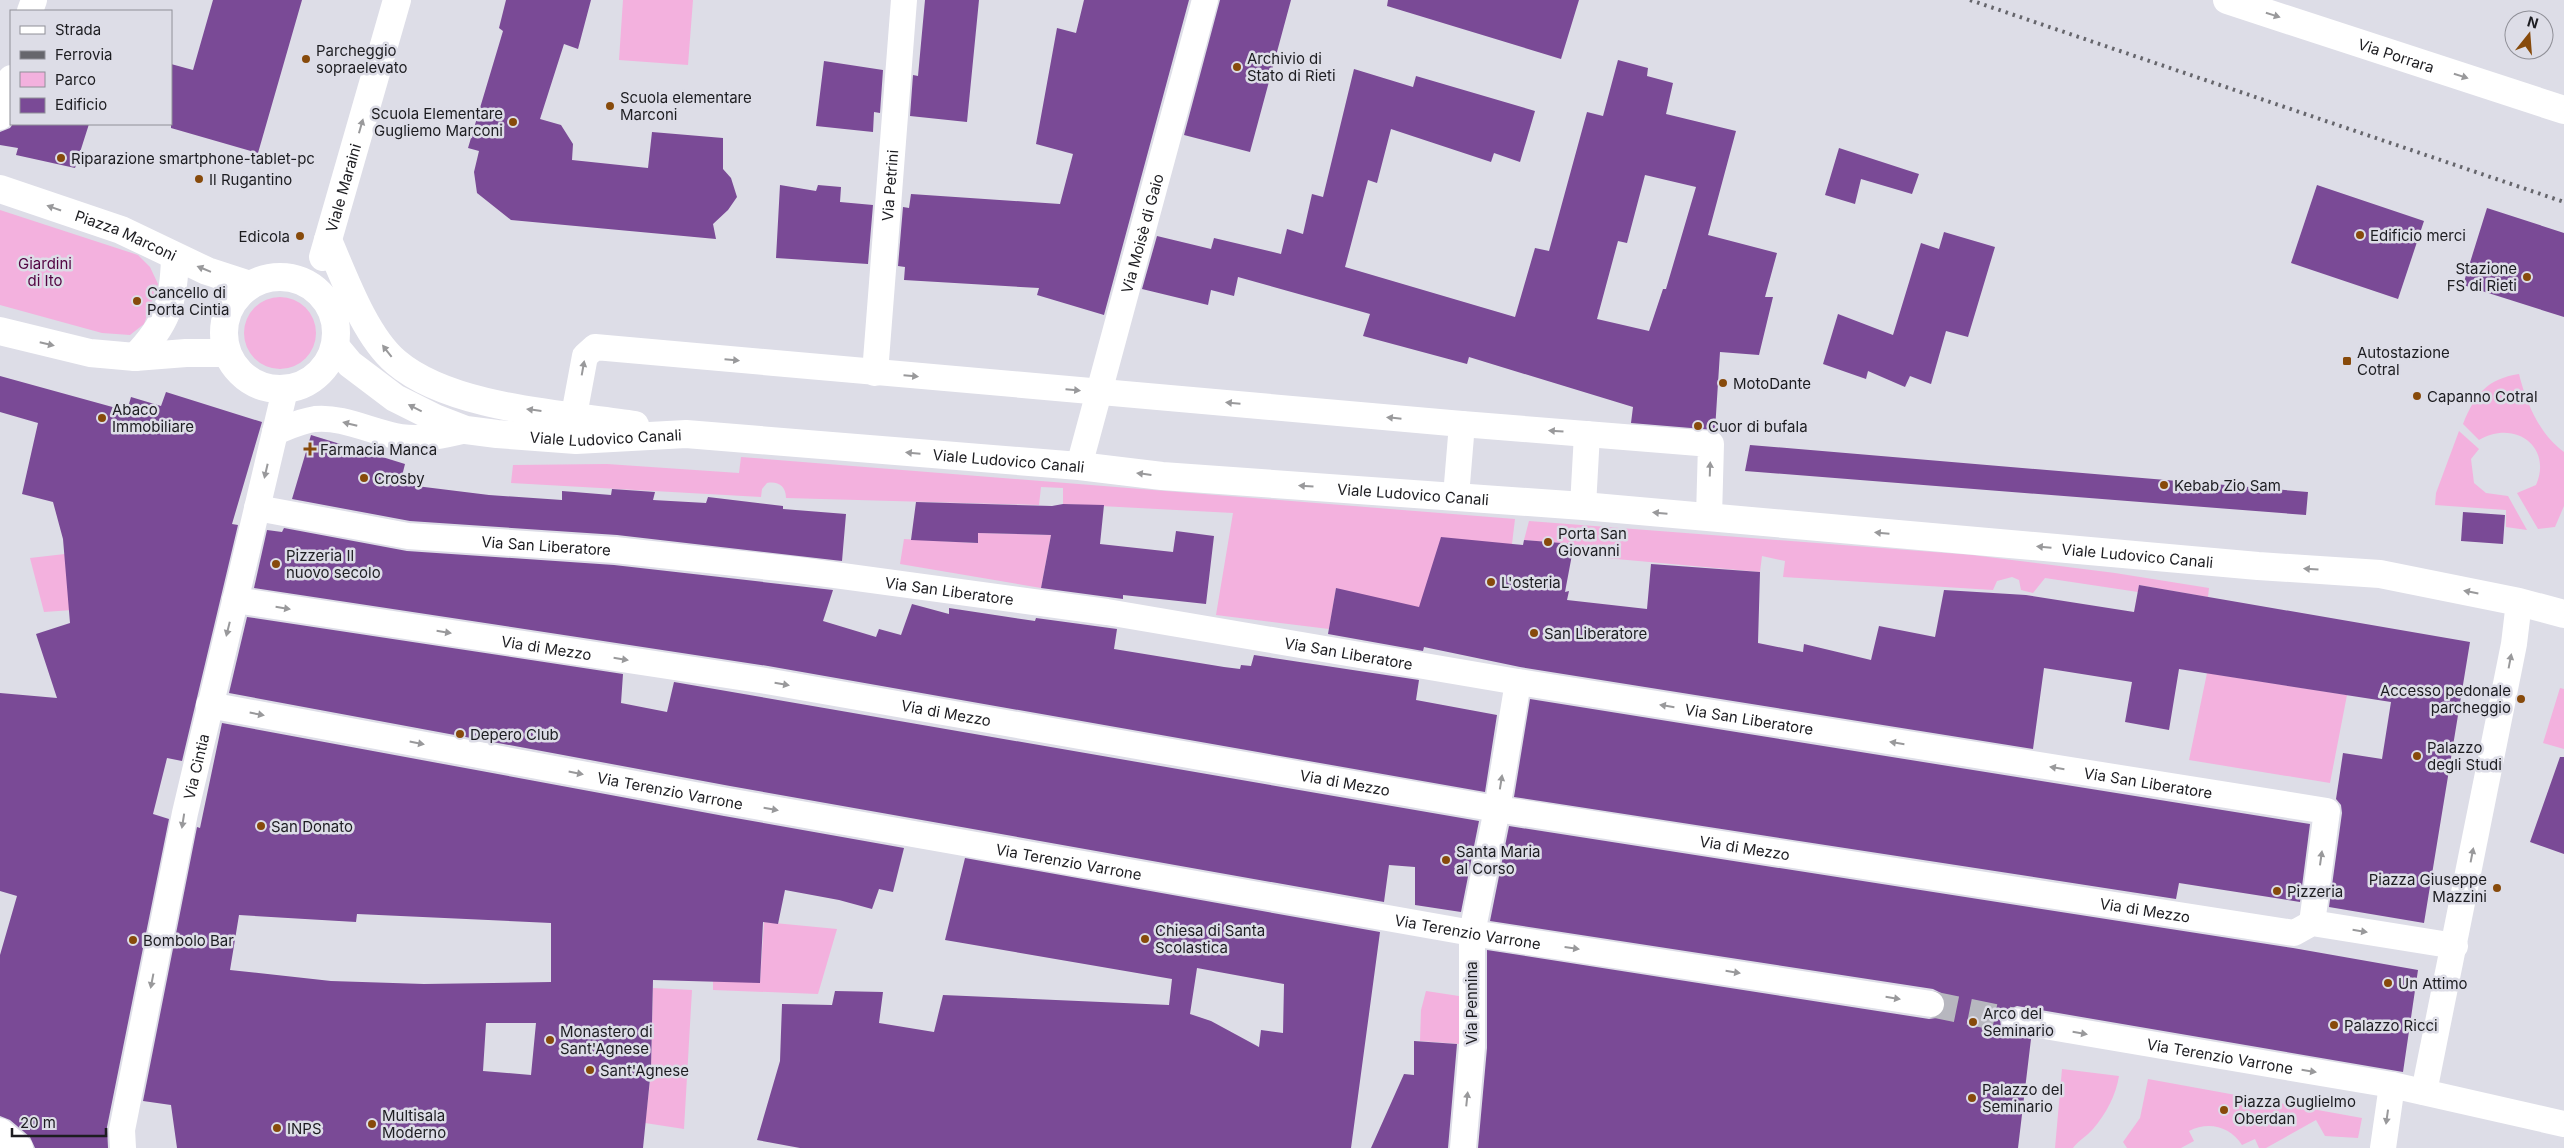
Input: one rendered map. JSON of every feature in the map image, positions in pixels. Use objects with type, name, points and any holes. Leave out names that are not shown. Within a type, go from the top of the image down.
[{"type":"street","name":"Viale Maraini","points":[[313,287],[398,0]]},
{"type":"street","name":"Via Petrini","points":[[874,373],[904,0]]},
{"type":"street","name":"Via Moisè di Gaio","points":[[1079,466],[1204,0]]},
{"type":"street","name":"Via Porrara","points":[[2227,0],[2564,110]]},
{"type":"street","points":[[0,117],[10,82]]},
{"type":"street","name":"Piazza Marconi","points":[[0,189],[121,230],[207,271],[250,285]]},
{"type":"street","points":[[328,240],[356,307],[374,334],[396,362],[427,381],[466,397],[514,408],[686,434]]},
{"type":"street","points":[[135,357],[155,336],[167,313],[174,286],[175,257]]},
{"type":"street","points":[[282,277],[298,280],[313,287],[325,299],[333,313],[337,330],[336,346],[329,363],[318,376],[302,385],[285,390],[267,388],[250,381],[236,368],[227,352],[224,337],[225,322],[230,308],[238,295],[250,285],[266,278],[282,277]]},
{"type":"street","points":[[0,331],[90,353],[135,357],[227,352]]},
{"type":"street","name":"Viale Ludovico Canali","points":[[336,346],[350,364],[395,398],[435,418],[466,430],[576,440],[686,434],[1079,466],[1162,476],[1583,506],[2258,566],[2380,574],[2519,602],[2564,614]]},
{"type":"street","points":[[574,416],[585,356],[595,347],[874,373],[1711,444],[1709,517]]},
{"type":"street","name":"Via Cintia","points":[[123,1148],[122,1130],[185,813],[285,390]]},
{"type":"street","points":[[275,432],[299,422],[317,419],[333,420],[402,437],[440,437],[466,430]]},
{"type":"street","points":[[1456,496],[1462,424]]},
{"type":"street","points":[[1583,506],[1587,434]]},
{"type":"street","name":"Via San Liberatore","points":[[257,508],[408,536],[653,554],[798,570],[1107,612],[1518,682],[2327,811],[2312,923]]},
{"type":"street","name":"Via di Mezzo","points":[[235,600],[766,681],[1497,808],[2294,933],[2312,923]]},
{"type":"street","points":[[2424,1092],[2514,644],[2519,602]]},
{"type":"street","name":"Via Pennina","points":[[1463,1148],[1472,1048],[1472,933],[1497,808],[1518,682]]},
{"type":"street","name":"Via Terenzio Varrone","points":[[209,705],[727,801],[1472,933],[1931,1004]]},
{"type":"street","points":[[2312,923],[2454,946]]},
{"type":"street","name":"Via Terenzio Varrone","points":[[2015,1021],[2392,1085],[2564,1124]]},
{"type":"street","points":[[2383,1148],[2392,1085]]},
{"type":"street","points":[[0,1131],[20,1148]]},
{"type":"green space","points":[[623,0],[693,0],[688,65],[619,60]]},
{"type":"green space","name":"Giardini di Ito","points":[[0,210],[138,255],[150,267],[158,284],[144,324],[130,335],[102,333],[0,305]]},
{"type":"green space","points":[[280,297],[300,303],[310,313],[316,333],[310,353],[300,363],[280,369],[260,363],[250,353],[244,333],[250,313],[260,303]]},
{"type":"green space","points":[[2519,374],[2525,395],[2535,417],[2547,436],[2564,452],[2564,506],[2555,527],[2538,529],[2517,493],[2536,485],[2540,471],[2539,459],[2535,448],[2527,440],[2517,435],[2505,433],[2492,434],[2479,440],[2463,424],[2472,404],[2490,384],[2508,376]]},
{"type":"green space","points":[[2459,431],[2479,449],[2471,459],[2474,483],[2486,493],[2508,496],[2527,530],[2506,527],[2506,510],[2435,505],[2436,493]]},
{"type":"green space","points":[[741,457],[1515,519],[1512,544],[1415,622],[1336,588],[1329,629],[1216,615],[1233,513],[1063,504],[1063,488],[1041,487],[1039,505],[786,498],[785,490],[781,485],[771,483],[767,483],[762,489],[761,497],[511,483],[513,465],[607,464],[739,473]]},
{"type":"green space","points":[[1529,521],[1972,555],[2115,573],[2209,588],[2208,597],[2139,585],[2138,592],[2045,578],[2033,593],[2021,590],[2019,580],[2012,577],[1997,581],[1993,590],[1783,577],[1785,561],[1762,556],[1760,572],[1572,555],[1574,544],[1524,540]]},
{"type":"green space","points":[[978,533],[1051,535],[1041,588],[900,564],[904,539],[977,543]]},
{"type":"green space","points":[[65,554],[102,608],[44,612],[30,558]]},
{"type":"green space","points":[[2207,673],[2347,695],[2330,783],[2189,760]]},
{"type":"green space","points":[[2560,688],[2564,689],[2564,749],[2543,743]]},
{"type":"green space","points":[[764,922],[837,929],[818,994],[713,990],[713,981],[760,982]]},
{"type":"green space","points":[[653,988],[692,990],[684,1129],[645,1123],[651,1074]]},
{"type":"green space","points":[[1426,991],[1459,996],[1460,1044],[1420,1041],[1421,1010]]},
{"type":"green space","points":[[2062,1069],[2119,1076],[2113,1097],[2102,1117],[2091,1132],[2073,1148],[2055,1148]]},
{"type":"green space","points":[[2148,1079],[2362,1118],[2358,1138],[2325,1136],[2316,1120],[2266,1148],[2259,1148],[2255,1139],[2242,1145],[2231,1133],[2225,1130],[2218,1127],[2204,1126],[2189,1131],[2194,1141],[2181,1148],[2127,1148],[2123,1142],[2140,1118]]},
{"type":"building","points":[[213,0],[302,0],[258,153],[171,128],[172,64],[193,70]]},
{"type":"building","name":"Scuola Elementare Gugliemo Marconi","points":[[506,0],[591,0],[578,49],[564,44],[540,119],[561,125],[573,144],[572,160],[648,168],[652,132],[723,138],[723,169],[731,178],[737,197],[728,210],[713,224],[716,239],[511,220],[477,193],[474,172],[479,151],[468,148],[503,31],[499,28]]},
{"type":"building","points":[[925,0],[979,0],[967,122],[910,116],[913,75],[918,76]]},
{"type":"building","points":[[1084,0],[1189,0],[1104,315],[1037,295],[1039,288],[904,280],[905,267],[898,266],[903,207],[909,208],[911,194],[1060,204],[1073,154],[1036,144],[1057,28],[1076,33]]},
{"type":"building","name":"Archivio di Stato di Rieti","points":[[1220,0],[1291,0],[1250,152],[1184,135]]},
{"type":"building","points":[[1388,0],[1579,0],[1561,59],[1387,6]]},
{"type":"building","points":[[1618,60],[1648,68],[1647,76],[1673,83],[1666,114],[1736,131],[1708,235],[1777,253],[1765,297],[1773,297],[1759,355],[1720,352],[1715,430],[1631,423],[1633,407],[1469,357],[1467,364],[1363,336],[1370,314],[1238,277],[1234,296],[1211,290],[1208,305],[1142,289],[1157,236],[1211,249],[1214,238],[1281,254],[1287,229],[1303,234],[1312,194],[1323,197],[1354,69],[1413,87],[1416,76],[1535,111],[1520,162],[1494,153],[1491,162],[1391,129],[1377,183],[1368,180],[1345,267],[1515,317],[1535,248],[1549,251],[1587,112],[1603,116]],"holes":[[[1645,175],[1696,187],[1666,289],[1663,289],[1649,331],[1597,319],[1618,241],[1627,243]]]},
{"type":"building","points":[[824,61],[883,70],[880,113],[874,112],[873,132],[816,126]]},
{"type":"building","points":[[12,125],[89,125],[75,168],[16,155],[18,148],[0,145],[0,132]]},
{"type":"building","points":[[1839,148],[1919,174],[1912,194],[1861,179],[1855,204],[1825,195]]},
{"type":"building","points":[[780,185],[816,191],[818,185],[841,187],[840,202],[873,205],[868,264],[776,258]]},
{"type":"building","name":"Edificio merci","points":[[2317,185],[2424,221],[2398,299],[2291,263]]},
{"type":"building","points":[[2487,208],[2564,233],[2564,317],[2463,285]]},
{"type":"building","points":[[1944,232],[1995,247],[1968,337],[1946,331],[1931,384],[1910,376],[1905,387],[1868,371],[1866,379],[1823,364],[1838,314],[1893,335],[1921,243],[1939,249]]},
{"type":"building","points":[[0,376],[127,411],[131,397],[161,406],[166,392],[262,422],[232,524],[238,525],[182,761],[167,758],[153,814],[169,819],[107,1127],[108,1148],[35,1148],[30,1137],[10,1120],[0,1116],[0,955],[17,896],[0,891],[0,693],[57,698],[36,634],[70,623],[63,539],[53,502],[22,494],[38,423],[0,412]]},
{"type":"building","points":[[311,435],[405,464],[400,484],[489,495],[562,500],[562,491],[611,495],[612,489],[655,492],[653,500],[706,503],[708,497],[783,506],[783,509],[846,514],[842,561],[617,535],[410,521],[292,499]]},
{"type":"building","points":[[1750,445],[2308,492],[2306,515],[1745,471]]},
{"type":"building","points":[[916,502],[1052,506],[1063,504],[1104,505],[1100,544],[1173,552],[1176,531],[1214,536],[1206,604],[1123,595],[1123,599],[1041,588],[1051,535],[978,533],[978,543],[911,540]]},
{"type":"building","points":[[2463,512],[2505,515],[2503,544],[2461,541]]},
{"type":"building","points":[[284,528],[407,551],[614,565],[833,590],[823,621],[876,637],[879,629],[901,635],[912,604],[949,614],[949,608],[1035,621],[1036,618],[1117,629],[1114,649],[1224,667],[1240,669],[1241,665],[1251,666],[1254,655],[1419,680],[1416,700],[1497,715],[1485,792],[768,666],[254,588],[267,530],[282,532]]},
{"type":"building","points":[[1441,537],[1523,545],[1524,540],[1574,544],[1565,592],[1569,591],[1567,600],[1647,609],[1651,564],[1760,572],[1758,643],[1803,652],[1804,644],[1871,660],[1879,626],[1935,637],[1944,590],[2026,595],[2134,612],[2139,585],[2470,642],[2424,923],[2329,907],[2342,813],[2341,805],[2336,799],[2343,753],[2382,759],[2391,702],[2179,669],[2169,730],[2125,722],[2132,682],[2044,668],[2033,749],[1520,667],[1424,647],[1423,651],[1328,634],[1336,588],[1419,607]]},
{"type":"building","points":[[247,617],[623,674],[621,703],[667,712],[674,682],[1479,821],[1461,912],[1415,905],[1415,867],[1389,865],[1384,902],[730,786],[229,693]]},
{"type":"building","points":[[1530,699],[2310,824],[2300,902],[2179,883],[2176,899],[1514,797]]},
{"type":"building","points":[[222,723],[904,848],[893,892],[879,889],[872,909],[839,900],[785,890],[778,924],[763,922],[760,983],[653,980],[651,1069],[643,1148],[177,1148],[171,1105],[143,1101],[197,827],[200,828]],"holes":[[[357,914],[551,923],[551,982],[424,984],[331,981],[230,970],[239,915],[356,922]],[[486,1023],[536,1023],[531,1075],[483,1071]]]},
{"type":"building","points":[[2560,757],[2564,757],[2564,854],[2530,842]]},
{"type":"building","points":[[1509,826],[2293,948],[2418,970],[2403,1072],[2017,1006],[2004,1011],[2000,1019],[2001,1027],[2006,1033],[2031,1039],[2018,1148],[1478,1148],[1487,1048],[1487,950],[1929,1019],[1936,1018],[1942,1014],[1946,1006],[1941,993],[1933,989],[1490,921]]},
{"type":"building","points":[[965,858],[1380,932],[1351,1148],[800,1148],[757,1140],[780,1061],[782,1004],[832,1005],[835,991],[883,992],[879,1023],[934,1032],[943,995],[1169,1005],[1172,979],[945,940]],"holes":[[[1197,968],[1284,984],[1283,1033],[1261,1030],[1259,1047],[1211,1021],[1190,1014]]]},
{"type":"building","points":[[1414,1041],[1457,1044],[1448,1148],[1371,1148],[1404,1074],[1414,1075]]},
{"type":"tunnel","points":[[1931,1004],[2015,1021]]},
{"type":"railway","points":[[1970,0],[2564,202]]},
{"type":"place","name":"Parcheggio sopraelevato","points":[[306,59]]},
{"type":"place","name":"Archivio di Stato di Rieti","points":[[1237,67]]},
{"type":"place","name":"Scuola elementare Marconi","points":[[610,106]]},
{"type":"place","name":"Scuola Elementare Gugliemo Marconi","points":[[513,122]]},
{"type":"place","name":"Riparazione smartphone-tablet-pc","points":[[61,158]]},
{"type":"place","name":"Il Rugantino","points":[[199,179]]},
{"type":"place","name":"Edificio merci","points":[[2360,235]]},
{"type":"place","name":"Edicola","points":[[300,236]]},
{"type":"place","name":"Stazione FS di Rieti","points":[[2527,277]]},
{"type":"place","name":"Cancello di Porta Cintia","points":[[137,301]]},
{"type":"place","name":"Autostazione Cotral","points":[[2347,361]]},
{"type":"place","name":"MotoDante","points":[[1723,383]]},
{"type":"place","name":"Capanno Cotral","points":[[2417,396]]},
{"type":"place","name":"Abaco Immobiliare","points":[[102,418]]},
{"type":"place","name":"Cuor di bufala","points":[[1698,426]]},
{"type":"place","name":"Farmacia Manca","points":[[310,449]]},
{"type":"place","name":"Crosby","points":[[364,478]]},
{"type":"place","name":"Kebab Zio Sam","points":[[2164,485]]},
{"type":"place","name":"Porta San Giovanni","points":[[1548,542]]},
{"type":"place","name":"Pizzeria Il nuovo secolo","points":[[276,564]]},
{"type":"place","name":"L'osteria","points":[[1491,582]]},
{"type":"place","name":"San Liberatore","points":[[1534,633]]},
{"type":"place","name":"Accesso pedonale parcheggio","points":[[2521,699]]},
{"type":"place","name":"Depero Club","points":[[460,734]]},
{"type":"place","name":"Palazzo degli Studi","points":[[2417,756]]},
{"type":"place","name":"San Donato","points":[[261,826]]},
{"type":"place","name":"Santa Maria al Corso","points":[[1446,860]]},
{"type":"place","name":"Piazza Giuseppe Mazzini","points":[[2497,888]]},
{"type":"place","name":"Pizzeria","points":[[2277,891]]},
{"type":"place","name":"Chiesa di Santa Scolastica","points":[[1145,939]]},
{"type":"place","name":"Bombolo Bar","points":[[133,940]]},
{"type":"place","name":"Un Attimo","points":[[2388,983]]},
{"type":"place","name":"Arco del Seminario","points":[[1973,1022]]},
{"type":"place","name":"Palazzo Ricci","points":[[2334,1025]]},
{"type":"place","name":"Monastero di Sant'Agnese","points":[[550,1040]]},
{"type":"place","name":"Sant'Agnese","points":[[590,1070]]},
{"type":"place","name":"Palazzo del Seminario","points":[[1972,1098]]},
{"type":"place","name":"Piazza Guglielmo Oberdan","points":[[2224,1110]]},
{"type":"place","name":"Multisala Moderno","points":[[372,1124]]},
{"type":"place","name":"INPS","points":[[277,1128]]}]
